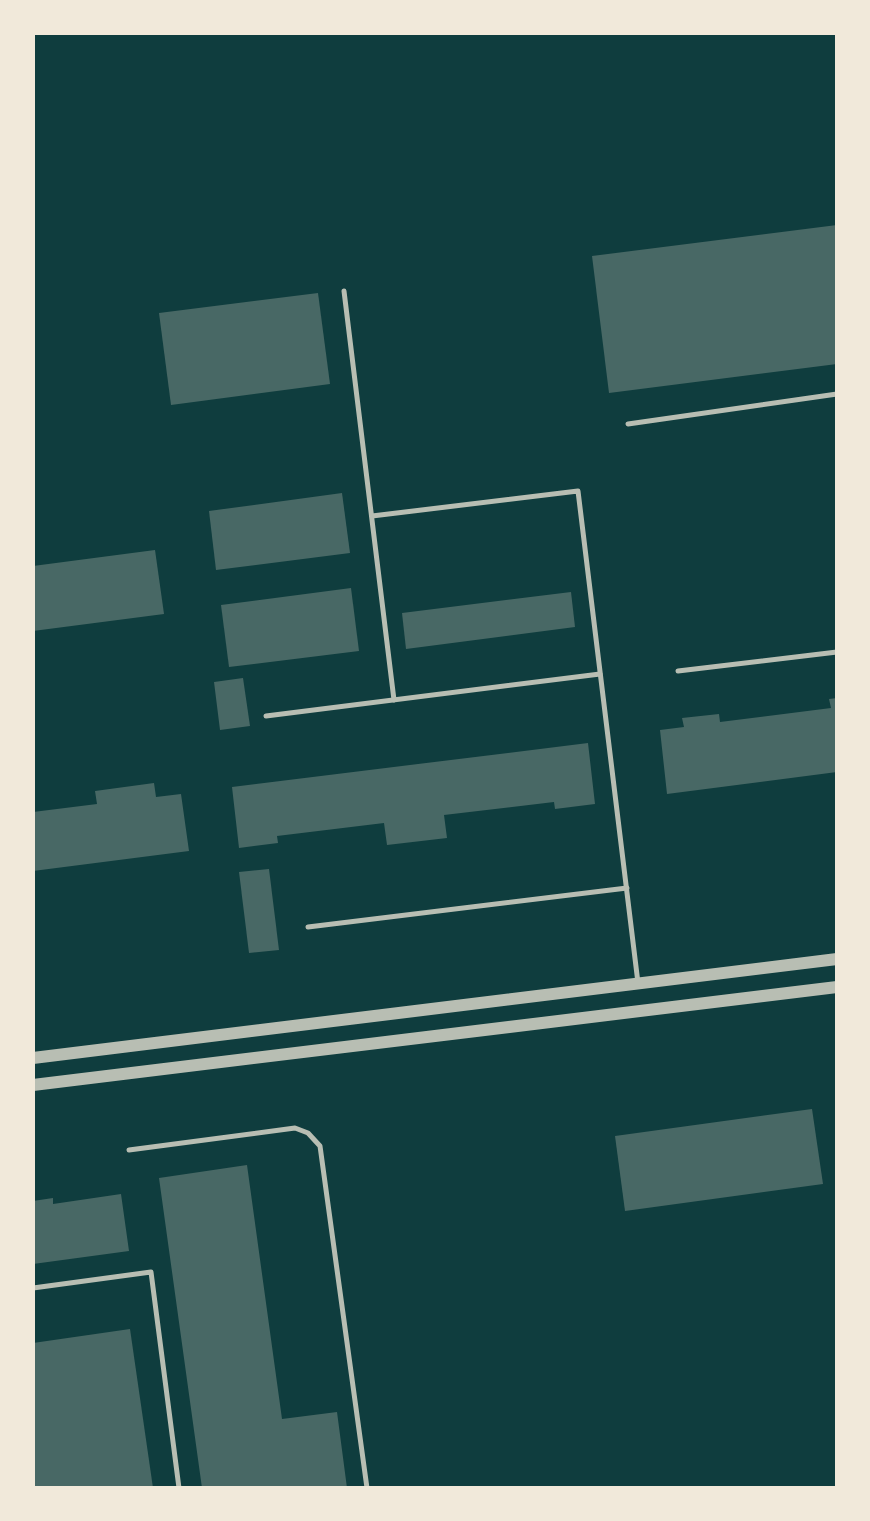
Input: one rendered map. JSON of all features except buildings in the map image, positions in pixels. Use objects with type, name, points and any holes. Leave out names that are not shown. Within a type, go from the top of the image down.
[{"type":"street","points":[[33,1058],[837,959]]},
{"type":"street","points":[[33,1085],[837,987]]},
{"type":"lane","points":[[344,291],[394,700]]},
{"type":"lane","points":[[628,424],[837,394]]},
{"type":"lane","points":[[372,516],[578,491],[638,984]]},
{"type":"lane","points":[[678,671],[837,652]]},
{"type":"lane","points":[[267,716],[600,674]]},
{"type":"lane","points":[[308,927],[626,888]]},
{"type":"lane","points":[[130,1150],[295,1128],[308,1133],[320,1146],[367,1488]]},
{"type":"lane","points":[[33,1287],[151,1272],[180,1488]]}]
